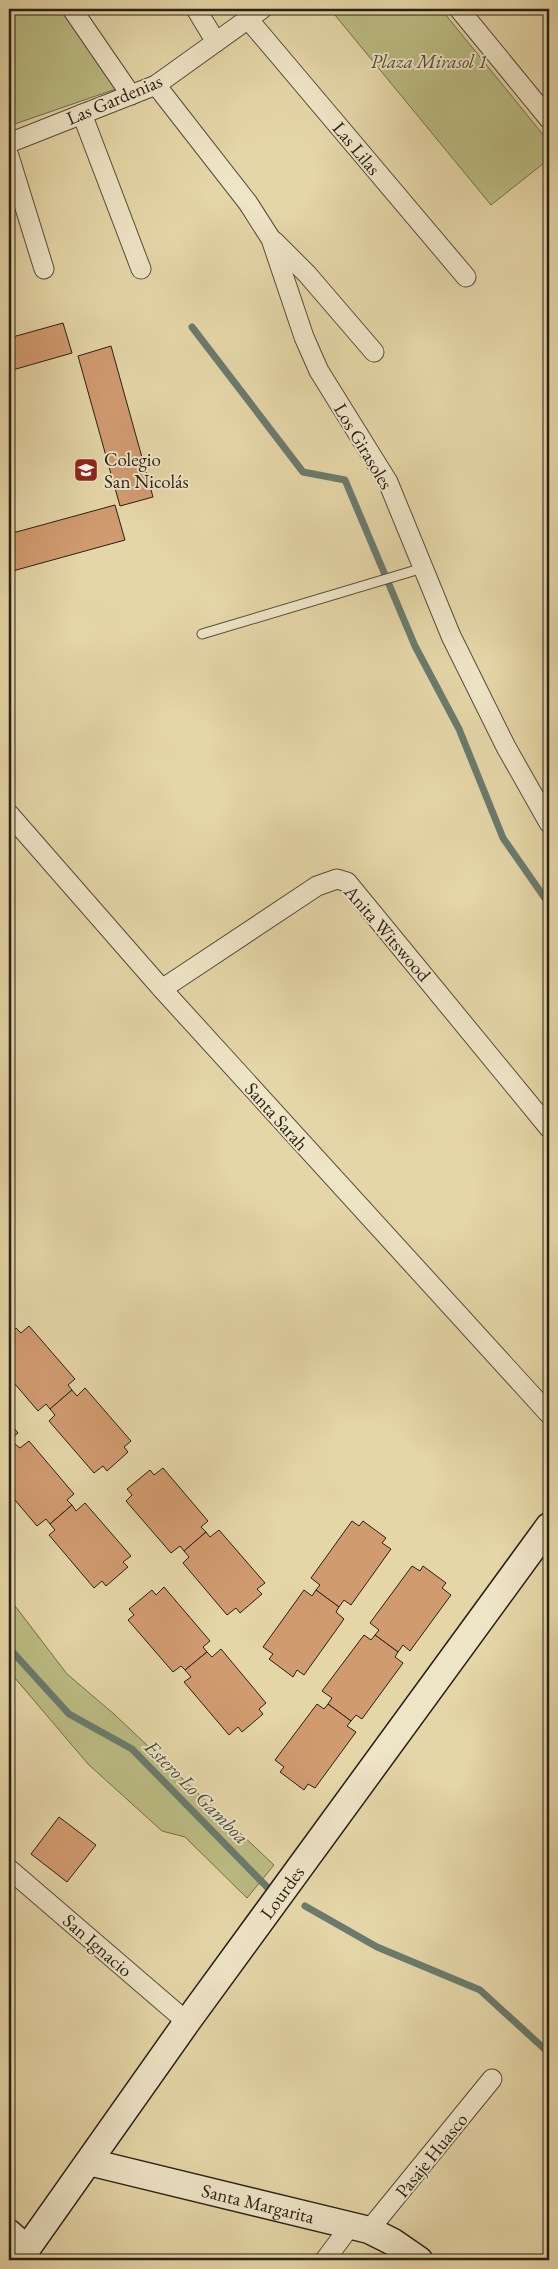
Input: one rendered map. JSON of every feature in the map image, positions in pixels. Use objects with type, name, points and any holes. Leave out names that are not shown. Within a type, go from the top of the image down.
[{"type":"main road","name":"Lourdes","points":[[18,2247],[89,2162],[187,2022],[549,1526]]},
{"type":"main road","name":"Santa Margarita","points":[[89,2162],[360,2227],[393,2242],[419,2260]]},
{"type":"street","points":[[72,9],[132,95]]},
{"type":"street","points":[[196,9],[216,42]]},
{"type":"street","points":[[459,9],[549,119]]},
{"type":"street","name":"Las Gardenias","points":[[9,143],[156,85],[255,14]]},
{"type":"street","name":"Las Lilas","points":[[255,14],[466,277]]},
{"type":"street","name":"Los Girasoles","points":[[156,85],[248,203],[271,239],[304,337],[319,371],[388,482],[455,645],[506,748],[549,823]]},
{"type":"street","points":[[82,114],[141,269]]},
{"type":"street","points":[[9,156],[44,268]]},
{"type":"street","points":[[271,239],[307,274],[374,352]]},
{"type":"street","name":"Santa Sarah","points":[[9,814],[162,989],[549,1414]]},
{"type":"street","name":"Anita Witswood","points":[[162,989],[317,886],[337,879],[347,882],[549,1128]]},
{"type":"street","name":"San Ignacio","points":[[9,1869],[187,2022]]},
{"type":"street","name":"Pasaje Huasco","points":[[325,2260],[360,2227],[492,2079]]},
{"type":"lane","points":[[202,634],[423,568]]},
{"type":"green space","points":[[9,9],[60,9],[116,89],[9,126]]},
{"type":"green space","name":"Plaza Mirasol 1","points":[[330,9],[441,9],[549,142],[549,159],[491,205]]},
{"type":"green space","points":[[9,1598],[67,1674],[114,1714],[274,1865],[247,1898],[185,1837],[162,1831],[88,1764],[9,1671]]},
{"type":"building","points":[[63,323],[72,353],[9,371],[9,338]]},
{"type":"building","points":[[111,346],[153,497],[120,506],[78,356]]},
{"type":"building","points":[[115,505],[125,540],[9,572],[9,534]]},
{"type":"building","points":[[29,1326],[75,1379],[68,1385],[72,1390],[50,1409],[46,1404],[38,1411],[9,1377],[9,1335],[16,1328],[21,1333]]},
{"type":"building","points":[[85,1388],[131,1441],[124,1447],[128,1452],[107,1471],[103,1466],[94,1473],[49,1421],[55,1415],[50,1409],[72,1390],[77,1396]]},
{"type":"building","points":[[9,1422],[18,1433],[11,1439],[15,1444],[9,1449]]},
{"type":"building","points":[[29,1441],[74,1494],[67,1500],[72,1505],[50,1524],[46,1519],[37,1526],[9,1493],[9,1449],[15,1444],[20,1448]]},
{"type":"building","points":[[163,1468],[208,1521],[201,1527],[206,1532],[184,1551],[180,1546],[171,1553],[126,1501],[132,1495],[127,1489],[150,1470],[154,1475]]},
{"type":"building","points":[[85,1503],[131,1556],[123,1562],[128,1567],[106,1586],[102,1581],[94,1588],[49,1535],[55,1530],[50,1524],[72,1505],[76,1511]]},
{"type":"building","points":[[352,1521],[359,1526],[363,1521],[386,1538],[382,1543],[391,1549],[351,1605],[344,1600],[339,1607],[316,1590],[320,1585],[311,1578]]},
{"type":"building","points":[[219,1530],[265,1583],[257,1589],[262,1594],[240,1613],[236,1608],[227,1615],[183,1563],[189,1557],[184,1551],[206,1532],[210,1537]]},
{"type":"building","points":[[412,1566],[420,1571],[423,1566],[446,1583],[442,1588],[451,1595],[410,1651],[403,1645],[398,1652],[375,1635],[379,1630],[370,1623]]},
{"type":"building","points":[[164,1587],[210,1641],[203,1647],[207,1652],[185,1670],[181,1666],[173,1672],[128,1620],[134,1615],[129,1609],[152,1590],[156,1595]]},
{"type":"building","points":[[304,1590],[312,1596],[316,1590],[339,1607],[336,1612],[344,1619],[304,1675],[297,1670],[293,1677],[269,1659],[273,1654],[263,1647]]},
{"type":"building","points":[[364,1635],[371,1640],[375,1635],[398,1652],[395,1657],[403,1663],[362,1719],[356,1715],[351,1721],[328,1704],[332,1698],[322,1691]]},
{"type":"building","points":[[221,1649],[266,1703],[259,1709],[263,1714],[242,1732],[238,1727],[229,1735],[184,1682],[191,1677],[185,1670],[207,1652],[212,1657]]},
{"type":"building","points":[[317,1704],[324,1709],[328,1704],[351,1721],[347,1726],[356,1732],[315,1788],[308,1784],[304,1790],[280,1772],[284,1767],[275,1760]]},
{"type":"building","points":[[59,1817],[96,1845],[67,1882],[31,1854]]},
{"type":"waterway","points":[[192,327],[303,472],[345,480],[415,646],[459,729],[503,838],[549,904]]},
{"type":"waterway","name":"Estero Lo Gamboa","points":[[9,1648],[69,1714],[132,1749],[267,1887]]},
{"type":"waterway","name":"Estero Lo Gamboa","points":[[305,1906],[377,1947],[480,1990],[549,2053]]},
{"type":"place","name":"Colegio San Nicolás","points":[[86,470]]}]
